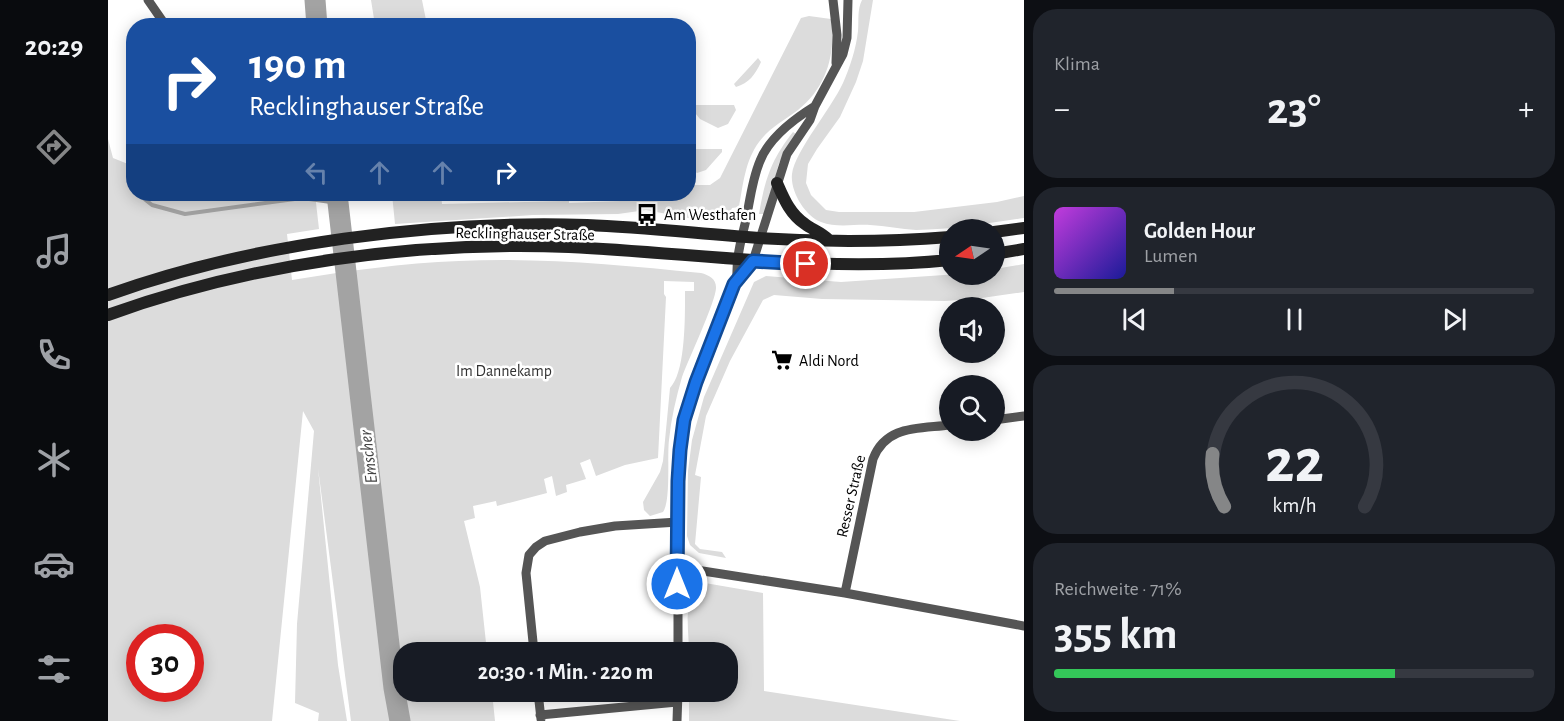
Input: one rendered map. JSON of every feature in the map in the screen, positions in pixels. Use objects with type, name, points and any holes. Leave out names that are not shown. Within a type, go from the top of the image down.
[{"type":"main road","points":[[777,183],[790,210],[804,224],[820,231],[829,240]]},
{"type":"main road","name":"Recklinghauser Straße","points":[[108,295],[212,264],[319,243],[524,225],[597,226],[761,238],[889,240],[939,238]]},
{"type":"main road","points":[[1005,231],[1024,228]]},
{"type":"main road","name":"Recklinghauser Straße","points":[[108,315],[227,280],[322,262],[436,249],[568,247],[791,264],[867,265],[939,261]]},
{"type":"main road","points":[[1005,252],[1024,249]]},
{"type":"street","points":[[148,0],[160,18]]},
{"type":"street","points":[[833,0],[837,35],[836,63]]},
{"type":"street","points":[[678,642],[680,450],[686,412],[737,279],[753,261],[787,154],[810,120],[836,63],[843,54],[847,38],[848,0]]},
{"type":"street","points":[[737,279],[736,260],[760,159],[777,136],[815,106]]},
{"type":"street","points":[[1005,419],[1024,416]]},
{"type":"street","name":"Resser Straße","points":[[844,593],[877,448],[893,434],[939,427]]},
{"type":"street","points":[[533,642],[526,573],[529,555],[536,547],[545,541],[592,530],[615,526],[678,522]]},
{"type":"street","points":[[677,567],[844,593],[1024,626]]},
{"type":"street","points":[[539,702],[541,718],[677,702],[677,721]]},
{"type":"green space","points":[[371,0],[422,0],[426,18],[374,18]]},
{"type":"green space","points":[[862,0],[873,0],[863,61],[840,117],[808,164],[806,183],[811,195],[826,210],[839,212],[914,212],[997,202],[1024,196],[1024,218],[1005,221],[939,219],[939,229],[916,230],[870,225],[827,224],[815,219],[804,209],[793,188],[792,174],[806,142],[846,77],[856,44]]},
{"type":"green space","points":[[809,16],[831,19],[832,44],[823,80],[808,101],[772,128],[759,142],[748,165],[739,207],[732,208],[729,215],[723,219],[704,221],[646,210],[618,214],[533,215],[395,224],[393,201],[442,201],[442,204],[696,201],[696,185],[710,185],[720,178],[801,18]]},
{"type":"green space","points":[[758,58],[761,62],[754,75],[736,87],[734,84]]},
{"type":"green space","points":[[696,105],[734,105],[736,110],[728,124],[718,128],[700,119],[696,114]]},
{"type":"green space","points":[[793,132],[796,134],[779,163],[765,214],[759,214],[770,170]]},
{"type":"green space","name":"Im Dannekamp","points":[[108,139],[113,158],[126,163],[126,201],[316,201],[319,229],[287,234],[292,280],[396,266],[489,260],[580,262],[701,273],[709,276],[716,284],[707,316],[682,377],[674,408],[669,440],[667,499],[663,512],[650,516],[644,510],[643,502],[660,472],[663,461],[670,388],[675,380],[682,356],[685,291],[694,291],[694,282],[664,281],[666,297],[658,458],[625,465],[596,476],[590,459],[580,463],[586,479],[566,485],[567,492],[556,496],[552,476],[544,479],[547,493],[497,506],[496,501],[473,506],[475,518],[464,521],[480,587],[486,642],[393,642],[393,702],[493,702],[495,721],[351,721],[318,468],[338,665],[347,721],[318,721],[319,713],[295,703],[297,624],[314,431],[303,411],[272,721],[108,721]]},
{"type":"green space","points":[[696,149],[722,149],[722,152],[706,170],[697,173]]},
{"type":"green space","points":[[1024,264],[1024,292],[989,297],[939,297],[939,301],[822,299],[774,295],[763,300],[730,361],[706,416],[695,475],[701,477],[695,544],[700,549],[722,552],[726,558],[699,553],[690,545],[687,536],[688,471],[692,440],[704,397],[754,282],[766,276],[841,282],[939,275],[939,285],[1005,285],[1005,267]]},
{"type":"green space","points":[[705,583],[763,593],[764,691],[960,721],[689,721],[689,702],[738,702],[738,642],[689,642],[689,605],[697,589]]},
{"type":"waterway","name":"Emscher","points":[[315,0],[316,18]]},
{"type":"waterway","points":[[147,201],[152,205],[185,214],[280,201]]},
{"type":"waterway","points":[[324,201],[338,203]]},
{"type":"waterway","name":"Emscher","points":[[338,201],[394,688],[400,721]]},
{"type":"place","name":"Am Westhafen","points":[[647,214]]},
{"type":"place","name":"Aldi Nord","points":[[782,360]]},
{"type":"route","points":[[677,584],[678,481],[684,420],[696,382],[734,284],[753,261],[806,264]]}]
